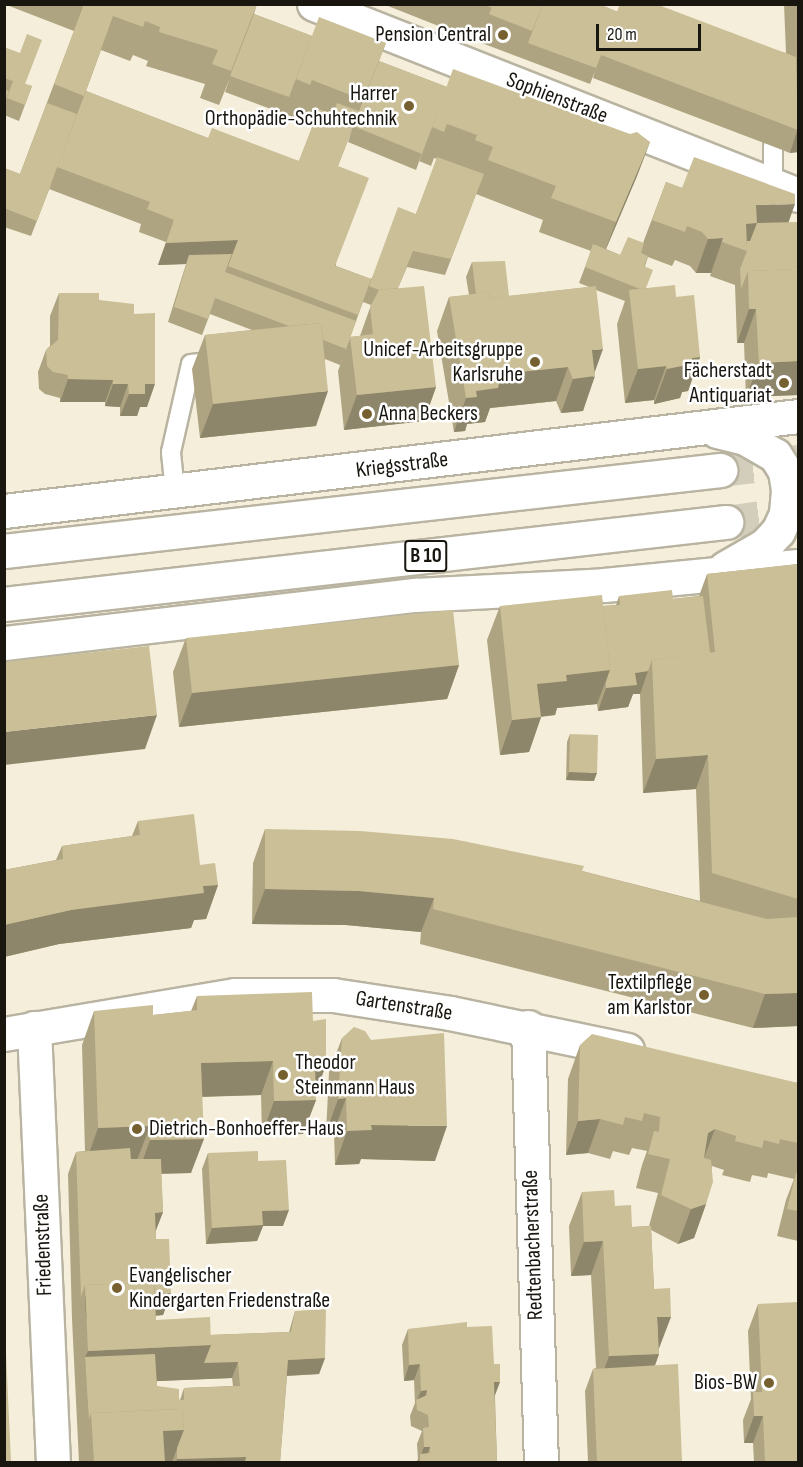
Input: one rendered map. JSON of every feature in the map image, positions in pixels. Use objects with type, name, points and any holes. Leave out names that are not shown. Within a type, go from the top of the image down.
[{"type":"main road","name":"Sophienstraße","points":[[314,4],[786,189]]},
{"type":"main road","name":"Kriegsstraße","points":[[4,511],[709,429],[798,416]]},
{"type":"main road","points":[[709,429],[745,438],[775,455],[785,471],[788,490],[786,514],[765,545],[718,572]]},
{"type":"main road","name":"B 10","points":[[4,551],[720,470]]},
{"type":"main road","name":"B 10","points":[[4,604],[726,522]]},
{"type":"main road","points":[[4,643],[415,595],[604,585],[718,572],[798,566]]},
{"type":"main road","name":"Gartenstraße","points":[[19,1031],[213,998],[269,994],[333,995],[528,1027],[655,1056]]},
{"type":"main road","name":"Redtenbacherstraße","points":[[528,1027],[541,1462]]},
{"type":"main road","name":"Friedenstraße","points":[[19,1031],[52,1462]]},
{"type":"lane","points":[[773,146],[786,189]]},
{"type":"lane","points":[[175,491],[171,452],[191,364],[221,361]]},
{"type":"building","points":[[84,4],[257,4],[231,71],[212,64],[218,50],[159,32],[160,27],[145,21],[143,27],[113,16],[84,96],[54,84]]},
{"type":"building","points":[[493,4],[543,4],[532,31],[489,14]]},
{"type":"building","points":[[543,4],[601,4],[618,12],[596,68],[528,43]]},
{"type":"building","points":[[620,4],[656,4],[796,57],[798,130],[601,55]]},
{"type":"building","points":[[254,14],[312,36],[289,97],[230,76]]},
{"type":"building","points":[[319,17],[386,43],[363,100],[312,80],[310,85],[296,79]]},
{"type":"building","points":[[27,34],[42,40],[25,84],[32,86],[25,105],[7,98],[13,81],[4,78],[4,47],[20,53]]},
{"type":"building","points":[[379,61],[447,87],[422,154],[353,126]]},
{"type":"building","points":[[453,69],[630,134],[637,132],[650,142],[616,222],[551,198],[556,186],[488,160],[493,147],[475,140],[477,135],[447,124],[444,132],[432,127]]},
{"type":"building","points":[[4,90],[9,91],[4,104]]},
{"type":"building","points":[[86,91],[208,138],[212,128],[299,161],[319,109],[333,115],[337,103],[359,111],[338,166],[369,178],[335,266],[371,279],[358,315],[228,266],[238,240],[166,243],[174,220],[147,209],[150,202],[57,167]]},
{"type":"building","points":[[47,103],[77,114],[37,221],[4,208],[4,168],[20,174]]},
{"type":"building","points":[[437,157],[484,174],[451,259],[413,251],[398,288],[379,290],[369,286],[398,207],[416,214]]},
{"type":"building","points":[[694,157],[795,194],[795,204],[756,205],[757,223],[746,224],[747,251],[722,242],[723,238],[708,239],[702,232],[687,226],[685,232],[652,220],[666,182],[682,188]]},
{"type":"building","points":[[798,222],[798,269],[748,271],[741,289],[740,269],[747,251],[747,241],[750,241],[757,223]]},
{"type":"building","points":[[628,237],[644,243],[641,253],[648,256],[644,266],[653,270],[646,288],[640,289],[585,267],[593,244],[620,255]]},
{"type":"building","points":[[232,254],[225,272],[356,321],[346,349],[323,340],[321,323],[289,326],[215,298],[208,319],[174,307],[189,255]]},
{"type":"building","points":[[505,261],[509,296],[490,298],[489,292],[476,294],[472,262]]},
{"type":"building","points":[[798,269],[798,361],[759,363],[756,309],[749,309],[748,271]]},
{"type":"building","points":[[675,285],[676,297],[694,295],[700,357],[692,358],[692,364],[667,369],[666,366],[638,369],[629,290]]},
{"type":"building","points":[[424,286],[436,387],[357,395],[350,337],[373,334],[370,307],[379,290]]},
{"type":"building","points":[[596,286],[603,349],[592,350],[595,376],[573,379],[568,367],[501,374],[498,388],[476,391],[477,397],[466,398],[449,297],[489,292],[490,298]]},
{"type":"building","points":[[59,293],[99,293],[99,300],[134,304],[134,314],[155,313],[155,384],[145,384],[145,394],[129,394],[128,384],[113,384],[113,380],[68,379],[68,375],[53,372],[47,366],[46,350],[58,340]]},
{"type":"building","points":[[321,323],[328,391],[213,404],[205,335]]},
{"type":"building","points":[[798,564],[798,899],[712,873],[708,755],[656,759],[652,660],[715,652],[707,574]]},
{"type":"building","points":[[672,590],[673,599],[703,596],[710,653],[652,660],[648,671],[635,673],[637,685],[606,688],[610,670],[603,606],[620,605],[619,596]]},
{"type":"building","points":[[602,595],[610,670],[566,675],[567,681],[537,684],[541,717],[512,720],[500,606]]},
{"type":"building","points":[[453,610],[459,665],[192,693],[186,638]]},
{"type":"building","points":[[149,646],[157,715],[4,732],[4,662]]},
{"type":"building","points":[[570,734],[598,735],[597,773],[569,772]]},
{"type":"building","points":[[194,814],[200,865],[215,863],[218,885],[203,886],[204,893],[71,910],[4,925],[4,870],[63,859],[62,846],[140,835],[138,821]]},
{"type":"building","points":[[265,829],[360,831],[453,839],[584,866],[582,871],[767,919],[798,917],[798,993],[765,994],[433,909],[434,898],[359,891],[265,889]]},
{"type":"building","points":[[312,992],[313,1021],[326,1019],[326,1065],[315,1065],[316,1100],[274,1101],[273,1061],[201,1063],[204,1139],[150,1140],[150,1126],[98,1128],[94,1011],[153,1005],[153,1015],[197,1010],[197,996]]},
{"type":"building","points":[[354,1027],[365,1031],[371,1040],[444,1033],[447,1126],[371,1125],[372,1130],[347,1131],[346,1098],[338,1099],[342,1038]]},
{"type":"building","points":[[592,1034],[798,1083],[798,1143],[780,1139],[779,1144],[764,1140],[762,1148],[735,1141],[736,1136],[715,1129],[708,1133],[704,1158],[711,1160],[713,1182],[706,1204],[691,1209],[661,1195],[670,1159],[648,1154],[654,1131],[659,1132],[660,1117],[644,1113],[642,1121],[625,1117],[623,1125],[600,1119],[578,1121],[580,1045]]},
{"type":"building","points":[[130,1148],[131,1159],[161,1159],[163,1212],[155,1213],[156,1239],[169,1239],[171,1293],[155,1294],[154,1282],[85,1285],[81,1297],[76,1152]]},
{"type":"building","points":[[258,1151],[258,1161],[286,1160],[289,1210],[262,1211],[263,1225],[212,1228],[208,1153]]},
{"type":"building","points":[[796,1173],[798,1173],[798,1211],[787,1209]]},
{"type":"building","points":[[614,1190],[615,1206],[631,1205],[632,1227],[651,1226],[654,1289],[670,1288],[671,1317],[657,1317],[659,1354],[609,1356],[603,1241],[584,1242],[582,1192]]},
{"type":"building","points":[[154,1282],[156,1320],[210,1317],[211,1345],[88,1351],[85,1285]]},
{"type":"building","points":[[798,1302],[798,1462],[765,1462],[763,1416],[754,1416],[753,1392],[762,1392],[758,1304]]},
{"type":"building","points":[[326,1309],[325,1358],[288,1360],[280,1462],[246,1462],[246,1457],[177,1459],[177,1448],[184,1430],[179,1400],[184,1400],[184,1388],[240,1386],[238,1362],[204,1363],[211,1345],[210,1335],[291,1332],[295,1311]]},
{"type":"building","points":[[4,1310],[11,1462],[4,1462]]},
{"type":"building","points":[[467,1322],[467,1327],[492,1326],[494,1364],[500,1364],[500,1382],[494,1382],[497,1462],[420,1462],[420,1454],[430,1453],[430,1447],[424,1447],[423,1428],[429,1427],[428,1415],[417,1410],[416,1400],[427,1395],[427,1390],[421,1391],[420,1364],[409,1365],[408,1329]]},
{"type":"building","points":[[155,1354],[157,1386],[179,1389],[179,1409],[91,1413],[89,1420],[85,1357]]},
{"type":"building","points":[[678,1364],[682,1462],[597,1462],[593,1369]]},
{"type":"building","points":[[182,1409],[184,1430],[163,1431],[165,1462],[94,1462],[91,1413]]},
{"type":"tunnel","points":[[720,470],[798,461]]},
{"type":"tunnel","points":[[726,522],[798,512]]},
{"type":"place","name":"Pension Central","points":[[503,35]]},
{"type":"place","name":"Harrer Orthopädie-Schuhtechnik","points":[[409,106]]},
{"type":"place","name":"Unicef-Arbeitsgruppe Karlsruhe","points":[[535,362]]},
{"type":"place","name":"Fächerstadt Antiquariat","points":[[784,383]]},
{"type":"place","name":"Anna Beckers","points":[[367,414]]},
{"type":"place","name":"Textilpflege am Karlstor","points":[[704,995]]},
{"type":"place","name":"Theodor Steinmann Haus","points":[[283,1075]]},
{"type":"place","name":"Dietrich-Bonhoeffer-Haus","points":[[137,1129]]},
{"type":"place","name":"Evangelischer Kindergarten Friedenstraße","points":[[117,1288]]},
{"type":"place","name":"Bios-BW","points":[[769,1383]]}]
